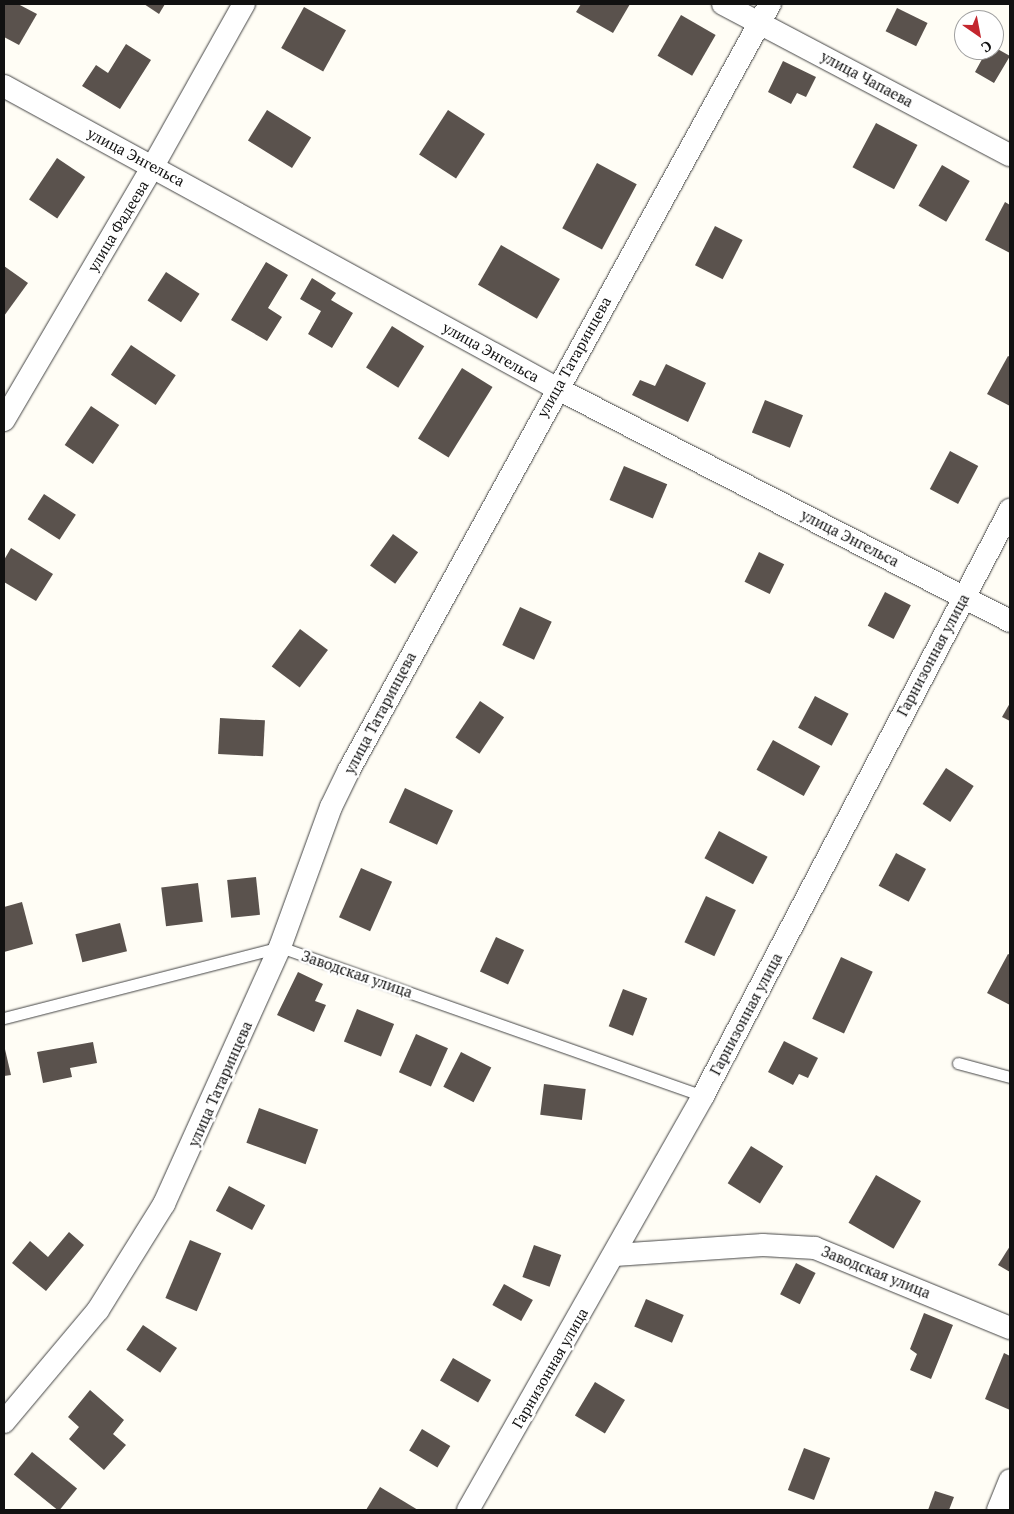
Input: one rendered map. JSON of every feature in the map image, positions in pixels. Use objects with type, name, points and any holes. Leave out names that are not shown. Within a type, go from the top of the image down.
[{"type":"street","name":"улица Фадеева","points":[[4,420],[154,166],[244,4]]},
{"type":"street","name":"улица Чапаева","points":[[723,4],[765,13],[1010,155]]},
{"type":"street","name":"улица Татаринцева","points":[[4,1422],[98,1310],[164,1204],[280,947],[331,807],[349,770],[556,388],[765,13]]},
{"type":"street","name":"улица Энгельса","points":[[4,86],[154,166],[556,388],[1010,620]]},
{"type":"street","name":"Гарнизонная улица","points":[[468,1510],[615,1255],[703,1096],[1010,510]]},
{"type":"street","name":"Заводская улица","points":[[615,1255],[763,1245],[815,1248],[1010,1328]]},
{"type":"street","points":[[998,1510],[1010,1480]]},
{"type":"lane","points":[[4,1018],[280,947]]},
{"type":"lane","name":"Заводская улица","points":[[280,947],[703,1096]]},
{"type":"lane","points":[[958,1063],[1010,1077]]},
{"type":"building","points":[[4,4],[18,4],[37,14],[19,45],[4,37]]},
{"type":"building","points":[[144,4],[165,4],[159,14]]},
{"type":"building","points":[[581,4],[630,4],[613,33],[576,12]]},
{"type":"building","points":[[304,7],[346,30],[323,71],[281,48]]},
{"type":"building","points":[[897,8],[928,23],[916,46],[886,31]]},
{"type":"building","points":[[681,15],[716,35],[692,76],[658,56]]},
{"type":"building","points":[[126,44],[151,60],[120,109],[82,86],[96,65],[108,73]]},
{"type":"building","points":[[1004,53],[1010,56],[994,83],[975,72],[982,60],[1004,60]]},
{"type":"building","points":[[783,61],[816,77],[806,97],[797,93],[791,104],[768,92]]},
{"type":"building","points":[[267,110],[311,138],[292,168],[248,141]]},
{"type":"building","points":[[448,110],[485,134],[456,178],[419,154]]},
{"type":"building","points":[[876,123],[917,145],[894,189],[853,167]]},
{"type":"building","points":[[57,158],[85,177],[57,218],[29,199]]},
{"type":"building","points":[[597,163],[637,184],[602,249],[562,228]]},
{"type":"building","points":[[942,165],[970,181],[946,222],[918,206]]},
{"type":"building","points":[[1005,202],[1010,205],[1010,253],[985,240]]},
{"type":"building","points":[[715,226],[743,240],[723,279],[695,265]]},
{"type":"building","points":[[501,245],[560,279],[537,319],[478,285]]},
{"type":"building","points":[[266,262],[288,275],[268,308],[282,317],[267,341],[231,320]]},
{"type":"building","points":[[4,266],[28,283],[4,316]]},
{"type":"building","points":[[166,272],[200,294],[181,322],[147,301]]},
{"type":"building","points":[[312,278],[336,293],[331,300],[353,313],[332,348],[308,334],[321,311],[300,299]]},
{"type":"building","points":[[392,326],[424,346],[398,388],[366,368]]},
{"type":"building","points":[[131,345],[176,375],[156,405],[111,375]]},
{"type":"building","points":[[1008,356],[1010,357],[1010,406],[987,394]]},
{"type":"building","points":[[666,364],[706,383],[688,422],[632,395],[640,380],[655,386]]},
{"type":"building","points":[[462,368],[493,387],[449,457],[418,438]]},
{"type":"building","points":[[765,400],[803,415],[790,448],[752,432]]},
{"type":"building","points":[[91,406],[119,425],[93,464],[65,445]]},
{"type":"building","points":[[950,451],[978,466],[958,504],[930,489]]},
{"type":"building","points":[[624,466],[667,484],[653,518],[610,500]]},
{"type":"building","points":[[44,494],[76,515],[60,540],[28,519]]},
{"type":"building","points":[[393,534],[418,552],[395,584],[370,566]]},
{"type":"building","points":[[11,548],[53,574],[36,601],[4,582],[4,560]]},
{"type":"building","points":[[759,552],[784,564],[770,594],[745,582]]},
{"type":"building","points":[[885,592],[911,605],[894,639],[868,626]]},
{"type":"building","points":[[520,607],[552,622],[534,660],[502,645]]},
{"type":"building","points":[[300,629],[328,650],[300,688],[272,667]]},
{"type":"building","points":[[815,696],[849,714],[832,746],[798,728]]},
{"type":"building","points":[[480,701],[504,717],[479,754],[455,737]]},
{"type":"building","points":[[1010,703],[1010,721],[1002,717]]},
{"type":"building","points":[[220,718],[265,720],[263,756],[218,754]]},
{"type":"building","points":[[773,740],[820,766],[804,796],[757,770]]},
{"type":"building","points":[[946,768],[974,786],[950,822],[923,804]]},
{"type":"building","points":[[405,788],[453,810],[437,845],[389,822]]},
{"type":"building","points":[[719,831],[768,857],[753,884],[704,858]]},
{"type":"building","points":[[896,853],[926,869],[909,902],[879,886]]},
{"type":"building","points":[[361,868],[392,882],[370,931],[339,917]]},
{"type":"building","points":[[256,877],[260,915],[231,918],[227,880]]},
{"type":"building","points":[[198,883],[203,922],[166,926],[161,888]]},
{"type":"building","points":[[706,896],[736,910],[714,956],[684,942]]},
{"type":"building","points":[[22,902],[33,944],[4,952],[4,907]]},
{"type":"building","points":[[120,923],[127,951],[82,962],[75,934]]},
{"type":"building","points":[[496,937],[524,950],[508,985],[480,971]]},
{"type":"building","points":[[1008,954],[1010,955],[1010,1005],[987,993]]},
{"type":"building","points":[[841,957],[873,972],[844,1033],[812,1019]]},
{"type":"building","points":[[298,972],[323,984],[315,1001],[326,1005],[314,1032],[277,1015]]},
{"type":"building","points":[[623,989],[647,998],[633,1036],[609,1026]]},
{"type":"building","points":[[357,1009],[394,1024],[381,1056],[344,1041]]},
{"type":"building","points":[[416,1034],[448,1048],[431,1087],[399,1072]]},
{"type":"building","points":[[784,1041],[818,1058],[808,1078],[799,1074],[793,1085],[768,1072]]},
{"type":"building","points":[[93,1042],[97,1063],[70,1068],[72,1077],[43,1083],[37,1052]]},
{"type":"building","points":[[4,1045],[11,1075],[4,1076]]},
{"type":"building","points":[[461,1052],[491,1067],[474,1102],[443,1087]]},
{"type":"building","points":[[544,1084],[586,1089],[582,1120],[540,1115]]},
{"type":"building","points":[[259,1108],[318,1130],[306,1164],[246,1143]]},
{"type":"building","points":[[751,1146],[783,1166],[760,1203],[728,1183]]},
{"type":"building","points":[[876,1175],[921,1201],[894,1249],[848,1223]]},
{"type":"building","points":[[229,1186],[265,1205],[252,1230],[216,1211]]},
{"type":"building","points":[[69,1232],[84,1245],[46,1291],[12,1263],[30,1241],[48,1257]]},
{"type":"building","points":[[190,1240],[221,1253],[197,1311],[165,1298]]},
{"type":"building","points":[[534,1245],[561,1255],[550,1287],[522,1277]]},
{"type":"building","points":[[1010,1246],[1010,1272],[998,1265]]},
{"type":"building","points":[[796,1263],[816,1273],[800,1304],[780,1294]]},
{"type":"building","points":[[504,1284],[533,1300],[521,1321],[492,1305]]},
{"type":"building","points":[[646,1299],[684,1315],[672,1343],[634,1327]]},
{"type":"building","points":[[924,1313],[953,1325],[931,1379],[910,1370],[917,1354],[910,1349]]},
{"type":"building","points":[[143,1325],[177,1348],[160,1373],[126,1350]]},
{"type":"building","points":[[1004,1353],[1010,1356],[1010,1410],[985,1399]]},
{"type":"building","points":[[453,1358],[491,1380],[478,1403],[440,1381]]},
{"type":"building","points":[[595,1382],[625,1400],[605,1433],[575,1415]]},
{"type":"building","points":[[90,1390],[124,1420],[113,1434],[126,1445],[104,1470],[69,1439],[79,1427],[68,1417]]},
{"type":"building","points":[[422,1429],[450,1446],[437,1467],[409,1450]]},
{"type":"building","points":[[804,1448],[830,1458],[814,1500],[788,1490]]},
{"type":"building","points":[[32,1452],[77,1489],[60,1510],[58,1510],[14,1475]]},
{"type":"building","points":[[380,1487],[418,1510],[366,1510]]},
{"type":"building","points":[[935,1491],[954,1497],[949,1510],[928,1510]]}]
